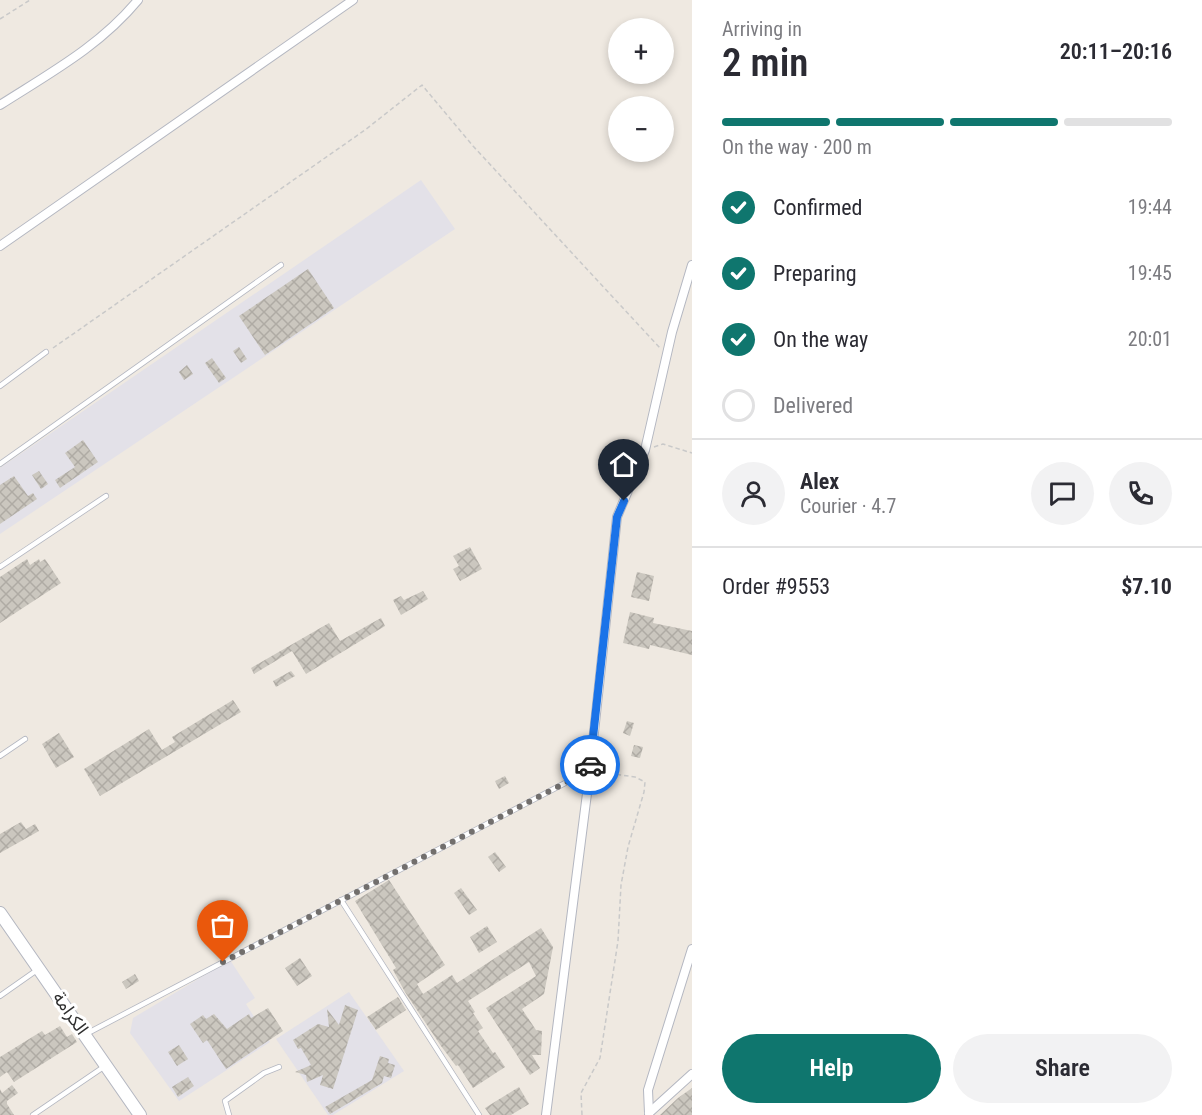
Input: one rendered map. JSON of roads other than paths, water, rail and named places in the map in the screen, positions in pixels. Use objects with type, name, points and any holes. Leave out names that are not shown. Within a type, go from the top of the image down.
[{"type":"main road","name":"الكرامة","points":[[0,913],[140,1115]]},
{"type":"street","points":[[0,105],[84,51],[112,30],[138,0]]},
{"type":"street","points":[[0,246],[353,0]]},
{"type":"street","points":[[546,1115],[590,770],[617,517],[645,450],[667,355],[692,265]]},
{"type":"street","points":[[648,1114],[648,1090],[692,949]]},
{"type":"street","points":[[648,1114],[692,1074]]},
{"type":"lane","points":[[0,464],[281,265]]},
{"type":"lane","points":[[0,386],[46,352]]},
{"type":"lane","points":[[0,567],[106,496]]},
{"type":"lane","points":[[0,756],[25,739]]},
{"type":"lane","points":[[86,1034],[590,770]]},
{"type":"lane","points":[[341,900],[479,1115]]},
{"type":"lane","points":[[0,996],[39,969]]},
{"type":"lane","points":[[33,1115],[106,1065]]},
{"type":"lane","points":[[229,1115],[225,1101],[264,1073],[279,1067]]}]
